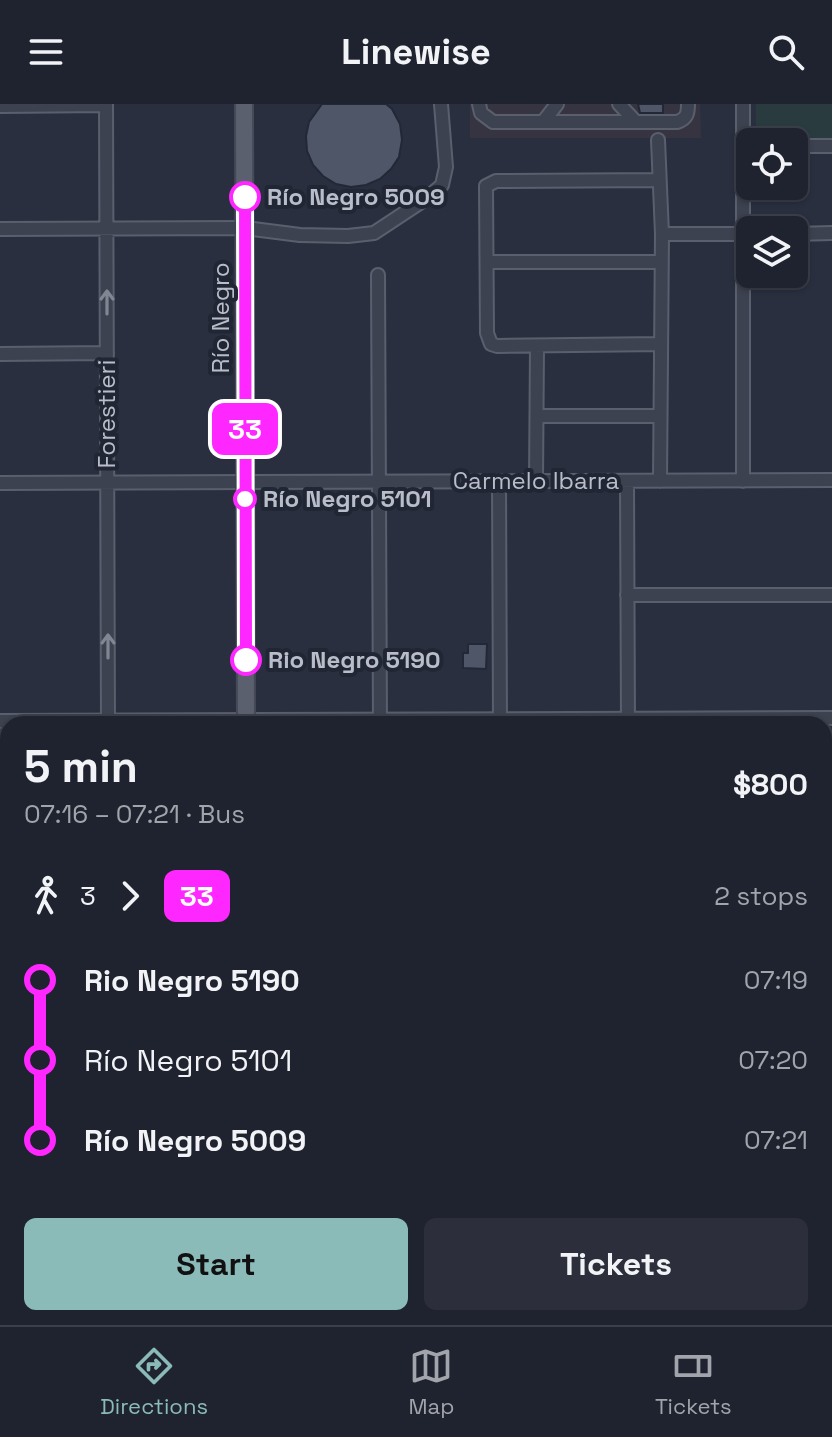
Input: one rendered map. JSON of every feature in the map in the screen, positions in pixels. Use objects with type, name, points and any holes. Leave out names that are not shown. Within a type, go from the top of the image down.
[{"type":"main road","name":"Río Negro","points":[[244,104],[246,716]]},
{"type":"street","points":[[0,229],[245,228],[300,235],[374,233],[442,185],[446,167],[441,104]]},
{"type":"street","points":[[479,104],[481,113],[493,122],[683,120],[688,104]]},
{"type":"street","points":[[543,122],[557,104]]},
{"type":"street","points":[[619,104],[635,121]]},
{"type":"street","points":[[743,104],[745,128]]},
{"type":"street","points":[[0,106],[106,105]]},
{"type":"street","name":"Forestieri","points":[[106,105],[108,716]]},
{"type":"street","points":[[658,140],[662,234],[660,481]]},
{"type":"street","points":[[808,146],[832,146]]},
{"type":"street","points":[[659,180],[491,182],[486,190],[488,340],[497,346],[661,344]]},
{"type":"street","points":[[808,234],[832,233]]},
{"type":"street","points":[[662,234],[736,234]]},
{"type":"street","points":[[487,262],[661,262]]},
{"type":"street","points":[[378,275],[380,716]]},
{"type":"street","points":[[743,481],[746,288]]},
{"type":"street","points":[[536,481],[537,346]]},
{"type":"street","points":[[0,354],[107,353]]},
{"type":"street","points":[[537,416],[659,416]]},
{"type":"street","name":"Carmelo Ibarra","points":[[0,483],[832,480]]},
{"type":"street","points":[[499,481],[500,716]]},
{"type":"street","points":[[627,481],[628,716]]},
{"type":"street","points":[[627,595],[832,595]]},
{"type":"shaded area","points":[[470,104],[700,104],[701,138],[470,138]]},
{"type":"shaded area","points":[[756,104],[832,104],[832,143],[808,143],[808,128],[756,128]]},
{"type":"building","points":[[322,104],[386,104],[392,109],[400,124],[402,140],[399,157],[380,179],[351,187],[336,184],[313,165],[307,151],[306,136],[309,122]]},
{"type":"building","points":[[638,104],[663,104],[663,113],[640,113]]},
{"type":"building","points":[[468,644],[487,644],[486,669],[463,668],[463,653],[468,653]]},
{"type":"bus line","name":"33","points":[[245,197],[246,660]]},
{"type":"place","name":"Río Negro 5009","points":[[245,197]]},
{"type":"place","name":"Río Negro 5101","points":[[245,499]]},
{"type":"place","name":"Rio Negro 5190","points":[[246,660]]}]
